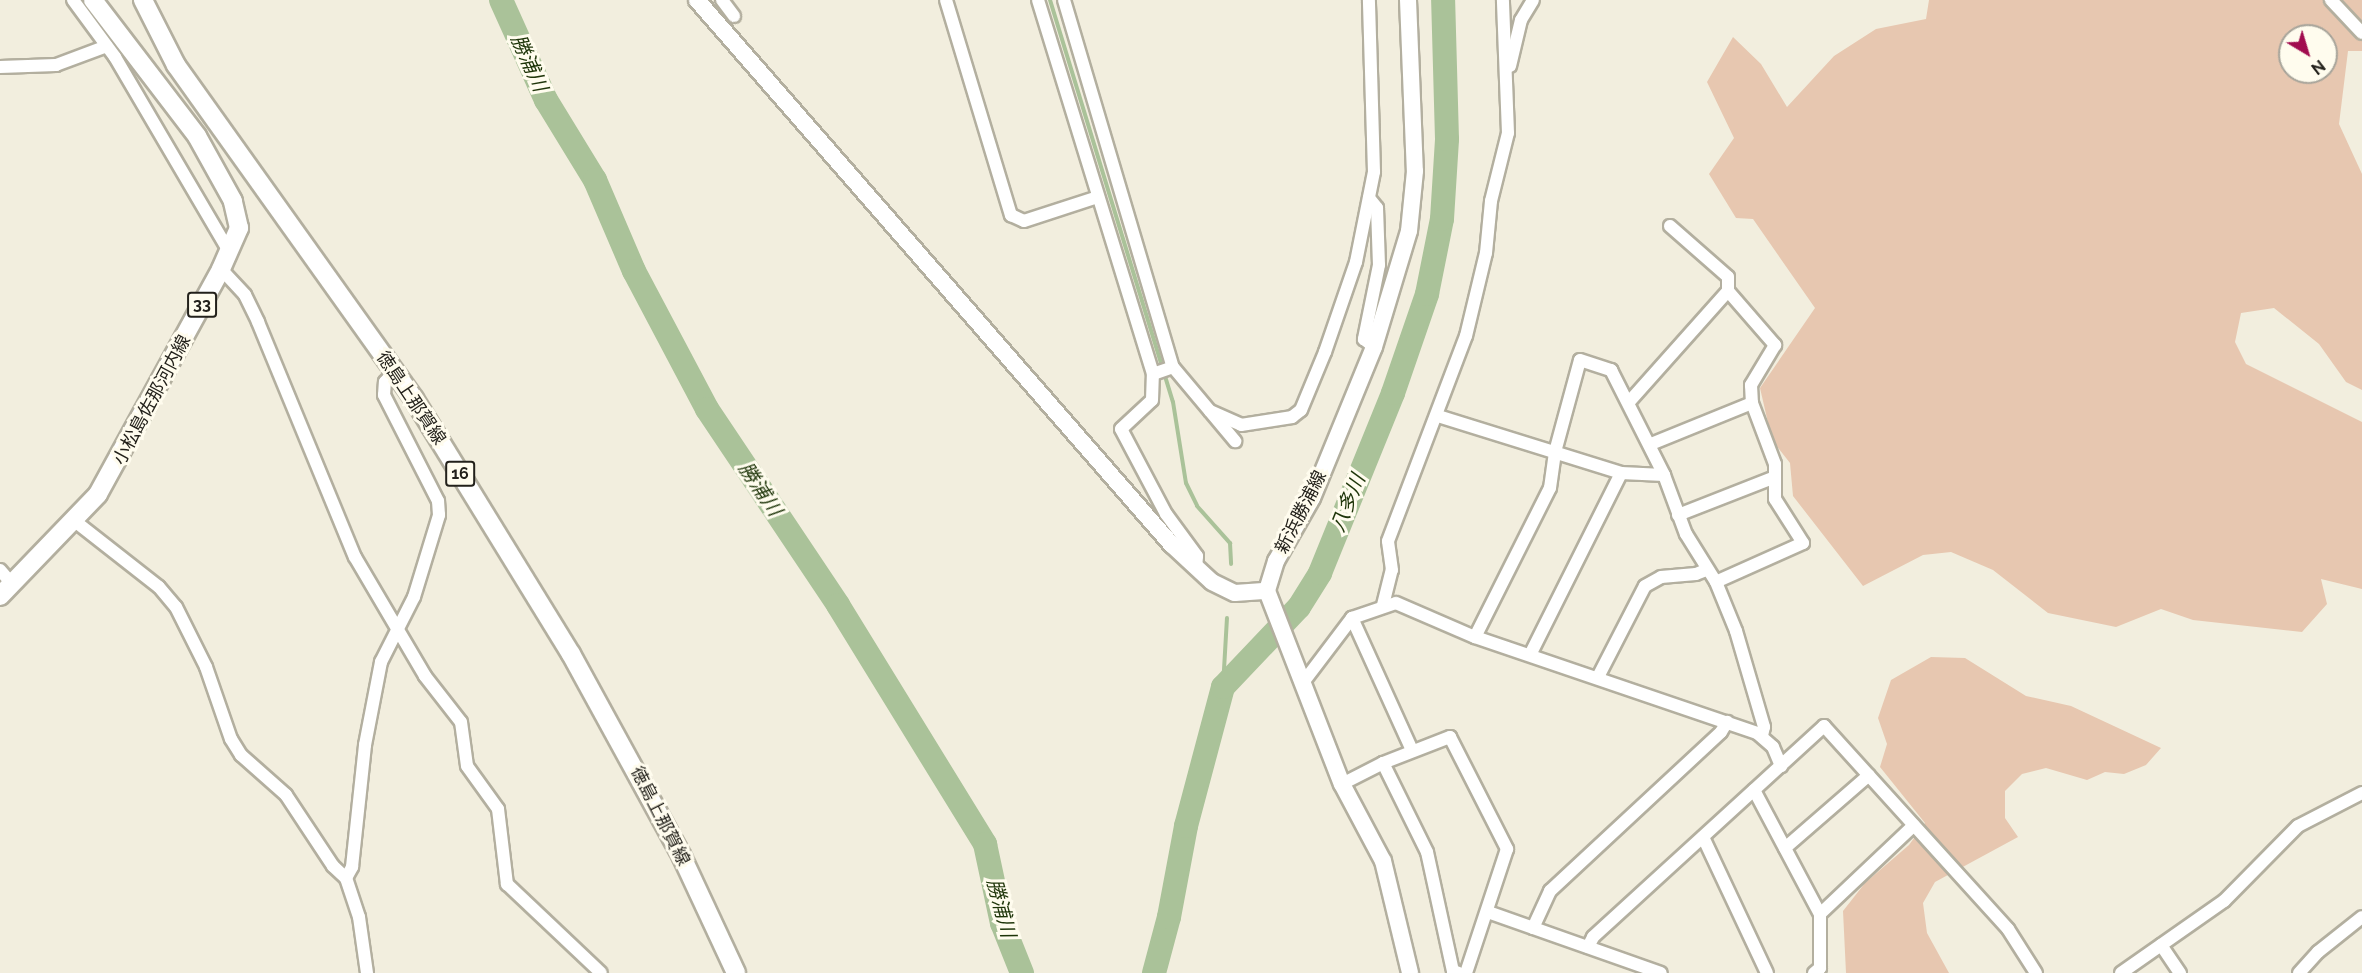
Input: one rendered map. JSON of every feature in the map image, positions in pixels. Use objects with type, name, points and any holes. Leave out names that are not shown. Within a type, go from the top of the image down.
[{"type":"main road","name":"小松島佐那河内線","points":[[4,584],[75,522],[116,466],[230,253],[239,228],[237,214],[217,168],[197,136],[93,0]]},
{"type":"main road","name":"徳島上那賀線","points":[[143,0],[176,64],[395,371],[608,718],[682,857],[736,973]]},
{"type":"main road","points":[[700,0],[713,19],[1196,568],[1212,582],[1235,592],[1267,595],[1342,784],[1383,861],[1410,973]]},
{"type":"main road","name":"新浜勝浦線","points":[[1267,595],[1276,561],[1312,498],[1374,346],[1409,231],[1415,171],[1408,0]]},
{"type":"street","points":[[73,0],[107,46],[230,253]]},
{"type":"street","points":[[722,0],[734,16]]},
{"type":"street","points":[[946,0],[1011,214],[1024,221],[1098,197]]},
{"type":"street","points":[[1038,0],[1154,373],[1152,400],[1121,429],[1153,493],[1197,556],[1196,568]]},
{"type":"street","points":[[1064,0],[1171,368],[1235,441]]},
{"type":"street","points":[[1210,411],[1241,425],[1292,417],[1301,410],[1347,291],[1374,172],[1369,0]]},
{"type":"street","points":[[1383,605],[1392,570],[1388,541],[1438,416],[1476,303],[1486,253],[1491,201],[1508,133],[1503,0]]},
{"type":"street","points":[[1506,69],[1511,65],[1521,20],[1533,0]]},
{"type":"street","points":[[2331,0],[2362,33]]},
{"type":"street","points":[[0,67],[56,65],[107,46]]},
{"type":"street","points":[[1369,198],[1377,208],[1379,266],[1364,339],[1374,346]]},
{"type":"street","points":[[1670,226],[1728,277],[1728,291],[1775,345],[1751,385],[1752,403],[1774,464],[1775,499],[1803,543],[1716,582]]},
{"type":"street","points":[[221,269],[245,295],[355,557],[425,676],[461,722],[467,766],[498,809],[507,884],[601,973]]},
{"type":"street","points":[[1629,402],[1728,291]]},
{"type":"street","points":[[1475,637],[1550,488],[1555,452],[1580,360],[1611,370],[1651,444],[1678,515],[1706,570],[1716,582],[1736,631],[1764,727],[1761,736]]},
{"type":"street","points":[[1154,373],[1171,368]]},
{"type":"street","points":[[346,878],[352,867],[374,695],[381,662],[414,597],[439,514],[438,501],[384,395],[385,382],[395,371]]},
{"type":"street","points":[[1651,444],[1752,403]]},
{"type":"street","points":[[1438,416],[1622,473],[1664,475]]},
{"type":"street","points":[[1530,655],[1622,473]]},
{"type":"street","points":[[1678,515],[1774,477]]},
{"type":"street","points":[[75,522],[159,587],[176,607],[201,657],[231,739],[241,755],[286,795],[333,866],[346,878],[359,916],[366,973]]},
{"type":"street","points":[[1598,677],[1645,586],[1661,577],[1696,574],[1706,570]]},
{"type":"street","points":[[1300,679],[1352,618],[1383,605],[1396,603],[1475,637],[1598,677],[1761,736],[1773,747],[1781,765]]},
{"type":"street","points":[[1352,618],[1412,750]]},
{"type":"street","points":[[1533,928],[1550,891],[1721,732],[1727,722]]},
{"type":"street","points":[[1588,947],[1593,937],[1824,726],[2008,928],[2036,973]]},
{"type":"street","points":[[1342,784],[1412,750],[1450,737],[1507,849],[1466,973]]},
{"type":"street","points":[[1383,763],[1427,852],[1453,971],[1459,973]]},
{"type":"street","points":[[1785,848],[1869,775]]},
{"type":"street","points":[[1754,790],[1820,914],[1820,968],[1814,973]]},
{"type":"street","points":[[2121,973],[2224,901],[2298,826],[2362,793]]},
{"type":"street","points":[[1820,914],[1914,825]]},
{"type":"street","points":[[1703,837],[1767,973]]},
{"type":"street","points":[[1488,912],[1661,973]]},
{"type":"street","points":[[2299,973],[2318,952],[2362,917]]},
{"type":"street","points":[[2161,945],[2180,973]]},
{"type":"shaded area","points":[[1929,0],[2362,0],[2362,51],[2348,51],[2339,124],[2362,174],[2362,390],[2346,382],[2319,344],[2274,308],[2241,313],[2235,342],[2246,364],[2362,422],[2362,589],[2321,579],[2327,604],[2302,632],[2193,620],[2161,609],[2116,627],[2048,613],[1993,570],[1951,552],[1923,555],[1863,586],[1793,496],[1790,463],[1772,440],[1760,388],[1815,308],[1753,219],[1736,218],[1709,174],[1734,138],[1707,82],[1733,37],[1761,64],[1787,107],[1834,56],[1876,29],[1926,19]]},
{"type":"shaded area","points":[[1931,657],[1965,658],[2026,696],[2071,706],[2161,748],[2146,765],[2124,774],[2105,772],[2087,780],[2046,768],[2022,774],[2005,791],[2005,818],[2018,837],[1935,882],[1923,903],[1927,933],[1949,973],[1846,973],[1843,911],[1865,883],[1909,845],[1925,823],[1880,767],[1887,744],[1878,718],[1891,680]]},
{"type":"waterway","name":"勝浦川","points":[[501,0],[546,100],[595,180],[634,271],[707,409],[838,605],[985,844],[1002,923],[1022,973]]},
{"type":"waterway","points":[[1050,0],[1173,402],[1186,483],[1197,506],[1230,543],[1231,564]]},
{"type":"waterway","name":"八多川","points":[[1154,973],[1169,917],[1186,826],[1223,687],[1299,607],[1320,573],[1393,393],[1427,294],[1442,219],[1447,139],[1443,0]]},
{"type":"waterway","points":[[1223,687],[1227,618]]}]
